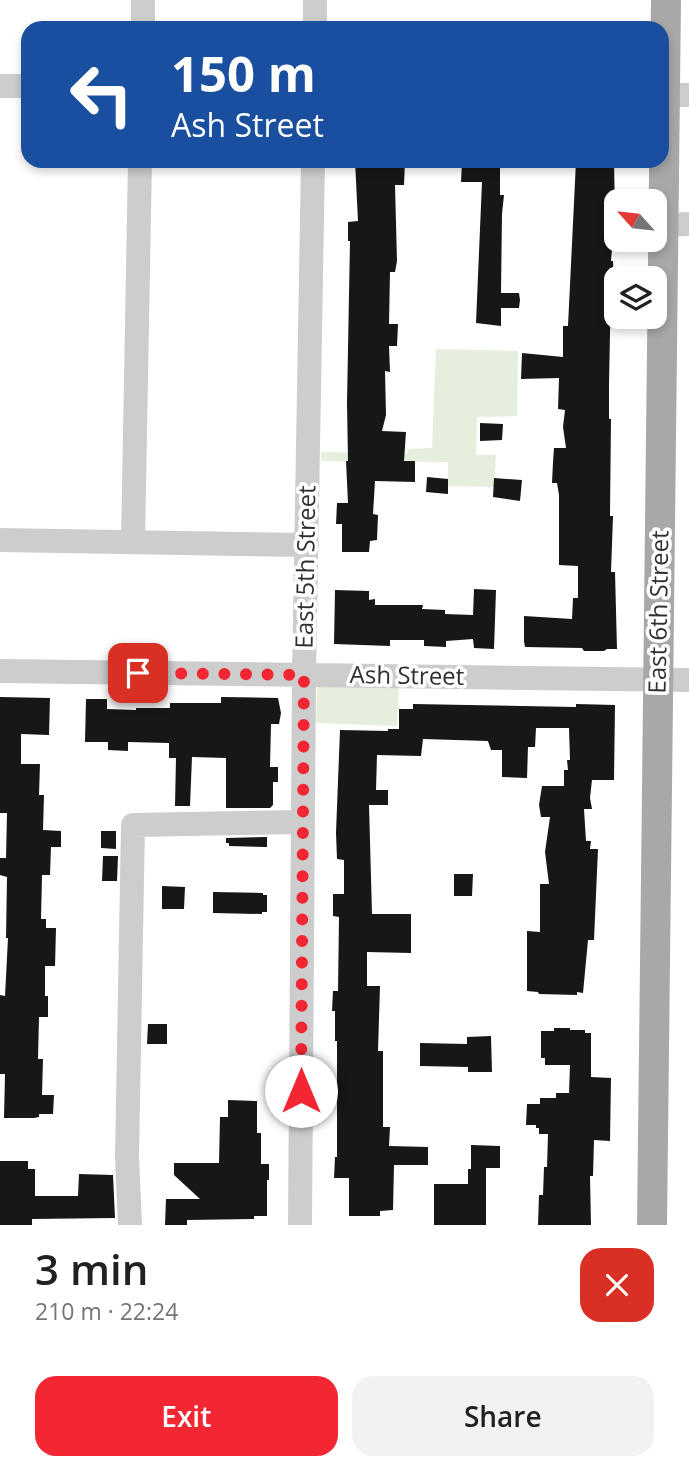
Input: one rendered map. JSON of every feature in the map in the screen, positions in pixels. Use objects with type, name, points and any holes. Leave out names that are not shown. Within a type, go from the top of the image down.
[{"type":"main road","name":"East 6th Street","points":[[666,0],[667,21]]},
{"type":"main road","name":"East 6th Street","points":[[652,1225],[658,679],[676,224],[669,48]]},
{"type":"street","points":[[143,0],[143,21]]},
{"type":"street","points":[[315,0],[315,21]]},
{"type":"street","points":[[0,86],[21,86]]},
{"type":"street","points":[[132,542],[140,168]]},
{"type":"street","name":"East 5th Street","points":[[300,1225],[304,675],[313,168]]},
{"type":"street","points":[[0,540],[307,545]]},
{"type":"street","name":"Ash Street","points":[[0,671],[689,680]]},
{"type":"street","points":[[130,1225],[127,1157],[133,825],[303,822]]},
{"type":"green space","points":[[436,349],[518,351],[517,416],[477,417],[476,455],[496,455],[494,487],[448,486],[448,462],[321,461],[321,452],[407,453],[408,449],[432,448]]},
{"type":"green space","points":[[319,685],[399,686],[397,726],[316,723]]},
{"type":"building","points":[[355,168],[405,168],[404,185],[395,185],[397,261],[395,272],[390,272],[389,324],[398,324],[397,346],[389,346],[390,372],[385,371],[386,415],[382,431],[406,432],[404,461],[415,461],[415,482],[375,481],[373,514],[378,515],[377,540],[370,541],[369,552],[342,552],[342,524],[336,524],[337,503],[348,503],[348,222],[358,221]]},
{"type":"building","points":[[462,168],[500,168],[500,195],[504,195],[501,293],[519,293],[520,300],[519,308],[501,308],[501,326],[476,323],[482,182],[461,182]]},
{"type":"building","points":[[576,168],[614,168],[615,189],[604,189],[604,252],[612,252],[613,266],[604,266],[604,329],[610,329],[610,516],[613,516],[611,572],[615,572],[617,649],[604,651],[525,647],[524,641],[524,616],[572,619],[573,598],[578,598],[578,566],[559,565],[559,495],[557,483],[552,483],[553,462],[554,448],[566,448],[563,427],[565,410],[558,409],[559,378],[521,379],[522,353],[563,357],[563,326],[568,326]]},
{"type":"building","points":[[480,423],[503,424],[502,440],[480,441]]},
{"type":"building","points":[[427,477],[448,479],[448,494],[426,492]]},
{"type":"building","points":[[494,478],[522,480],[520,501],[493,497]]},
{"type":"building","points":[[474,589],[496,590],[494,649],[474,648],[473,639],[446,641],[446,647],[424,646],[424,640],[390,640],[390,646],[334,644],[335,590],[369,591],[369,600],[375,599],[375,605],[423,605],[422,609],[445,610],[445,614],[473,615]]},
{"type":"building","points":[[0,697],[50,698],[49,735],[21,734],[21,764],[40,764],[39,795],[44,795],[43,830],[61,831],[61,847],[51,847],[50,875],[42,875],[41,919],[46,919],[46,928],[56,928],[55,966],[45,966],[48,1017],[39,1017],[38,1059],[43,1059],[42,1095],[54,1095],[53,1114],[39,1114],[39,1117],[34,1118],[4,1118],[5,1074],[0,1074],[0,995],[5,996],[8,938],[7,877],[0,875],[0,858],[6,858],[7,813],[0,813]]},
{"type":"building","points":[[221,697],[278,698],[281,713],[279,724],[271,724],[270,767],[278,767],[278,782],[273,782],[273,805],[270,808],[226,808],[226,758],[192,757],[190,806],[175,806],[176,758],[169,758],[169,743],[128,742],[128,751],[108,750],[108,742],[85,742],[86,699],[107,699],[107,709],[136,710],[170,708],[170,703],[221,703]]},
{"type":"building","points":[[413,704],[576,707],[576,704],[615,705],[614,780],[592,780],[592,809],[584,809],[586,841],[591,841],[590,849],[598,849],[594,940],[588,940],[583,993],[539,994],[527,991],[527,931],[540,932],[540,884],[549,884],[545,852],[550,817],[541,817],[539,805],[542,786],[564,786],[564,770],[568,770],[567,760],[570,760],[569,728],[536,728],[535,747],[528,747],[527,778],[502,777],[502,750],[491,750],[488,741],[423,739],[421,756],[377,755],[376,790],[388,790],[388,805],[369,805],[372,914],[411,914],[411,953],[367,952],[367,986],[380,986],[378,1051],[383,1051],[383,1127],[390,1127],[389,1146],[428,1147],[428,1165],[394,1165],[393,1210],[380,1211],[380,1216],[349,1216],[349,1178],[334,1178],[337,1157],[337,1041],[335,1011],[332,1011],[333,991],[338,991],[339,917],[333,916],[333,894],[344,894],[344,860],[337,859],[336,833],[340,730],[399,729],[399,709],[413,709]]},
{"type":"building","points":[[101,831],[116,831],[116,849],[101,848]]},
{"type":"building","points":[[267,837],[267,847],[229,846],[229,843],[226,843],[226,838]]},
{"type":"building","points":[[103,856],[118,856],[117,881],[102,881]]},
{"type":"building","points":[[454,874],[473,874],[472,896],[454,896]]},
{"type":"building","points":[[162,886],[185,887],[184,909],[162,909]]},
{"type":"building","points":[[213,892],[263,893],[267,895],[267,912],[213,913]]},
{"type":"building","points":[[148,1024],[167,1024],[167,1044],[147,1044]]},
{"type":"building","points":[[554,1028],[585,1030],[585,1033],[591,1033],[591,1077],[611,1078],[610,1141],[594,1140],[593,1176],[590,1176],[591,1225],[538,1225],[539,1195],[543,1195],[544,1167],[547,1167],[548,1134],[539,1134],[536,1125],[526,1125],[527,1104],[540,1104],[540,1098],[556,1098],[556,1093],[569,1093],[570,1065],[545,1065],[545,1058],[541,1058],[541,1031],[554,1031]]},
{"type":"building","points":[[491,1036],[492,1072],[468,1072],[468,1067],[420,1066],[420,1043],[467,1044],[467,1037]]},
{"type":"building","points":[[228,1100],[257,1101],[261,1164],[269,1164],[267,1216],[254,1216],[254,1219],[187,1220],[187,1225],[165,1225],[166,1199],[200,1199],[174,1175],[174,1163],[219,1163],[220,1117],[228,1117]]},
{"type":"building","points":[[471,1145],[500,1146],[500,1168],[486,1168],[486,1225],[434,1225],[434,1184],[468,1184]]},
{"type":"building","points":[[0,1161],[28,1161],[28,1169],[35,1169],[35,1196],[78,1196],[79,1174],[113,1175],[115,1218],[32,1219],[32,1225],[0,1225]]},
{"type":"route","points":[[138,673],[304,675],[301,1091]]}]
